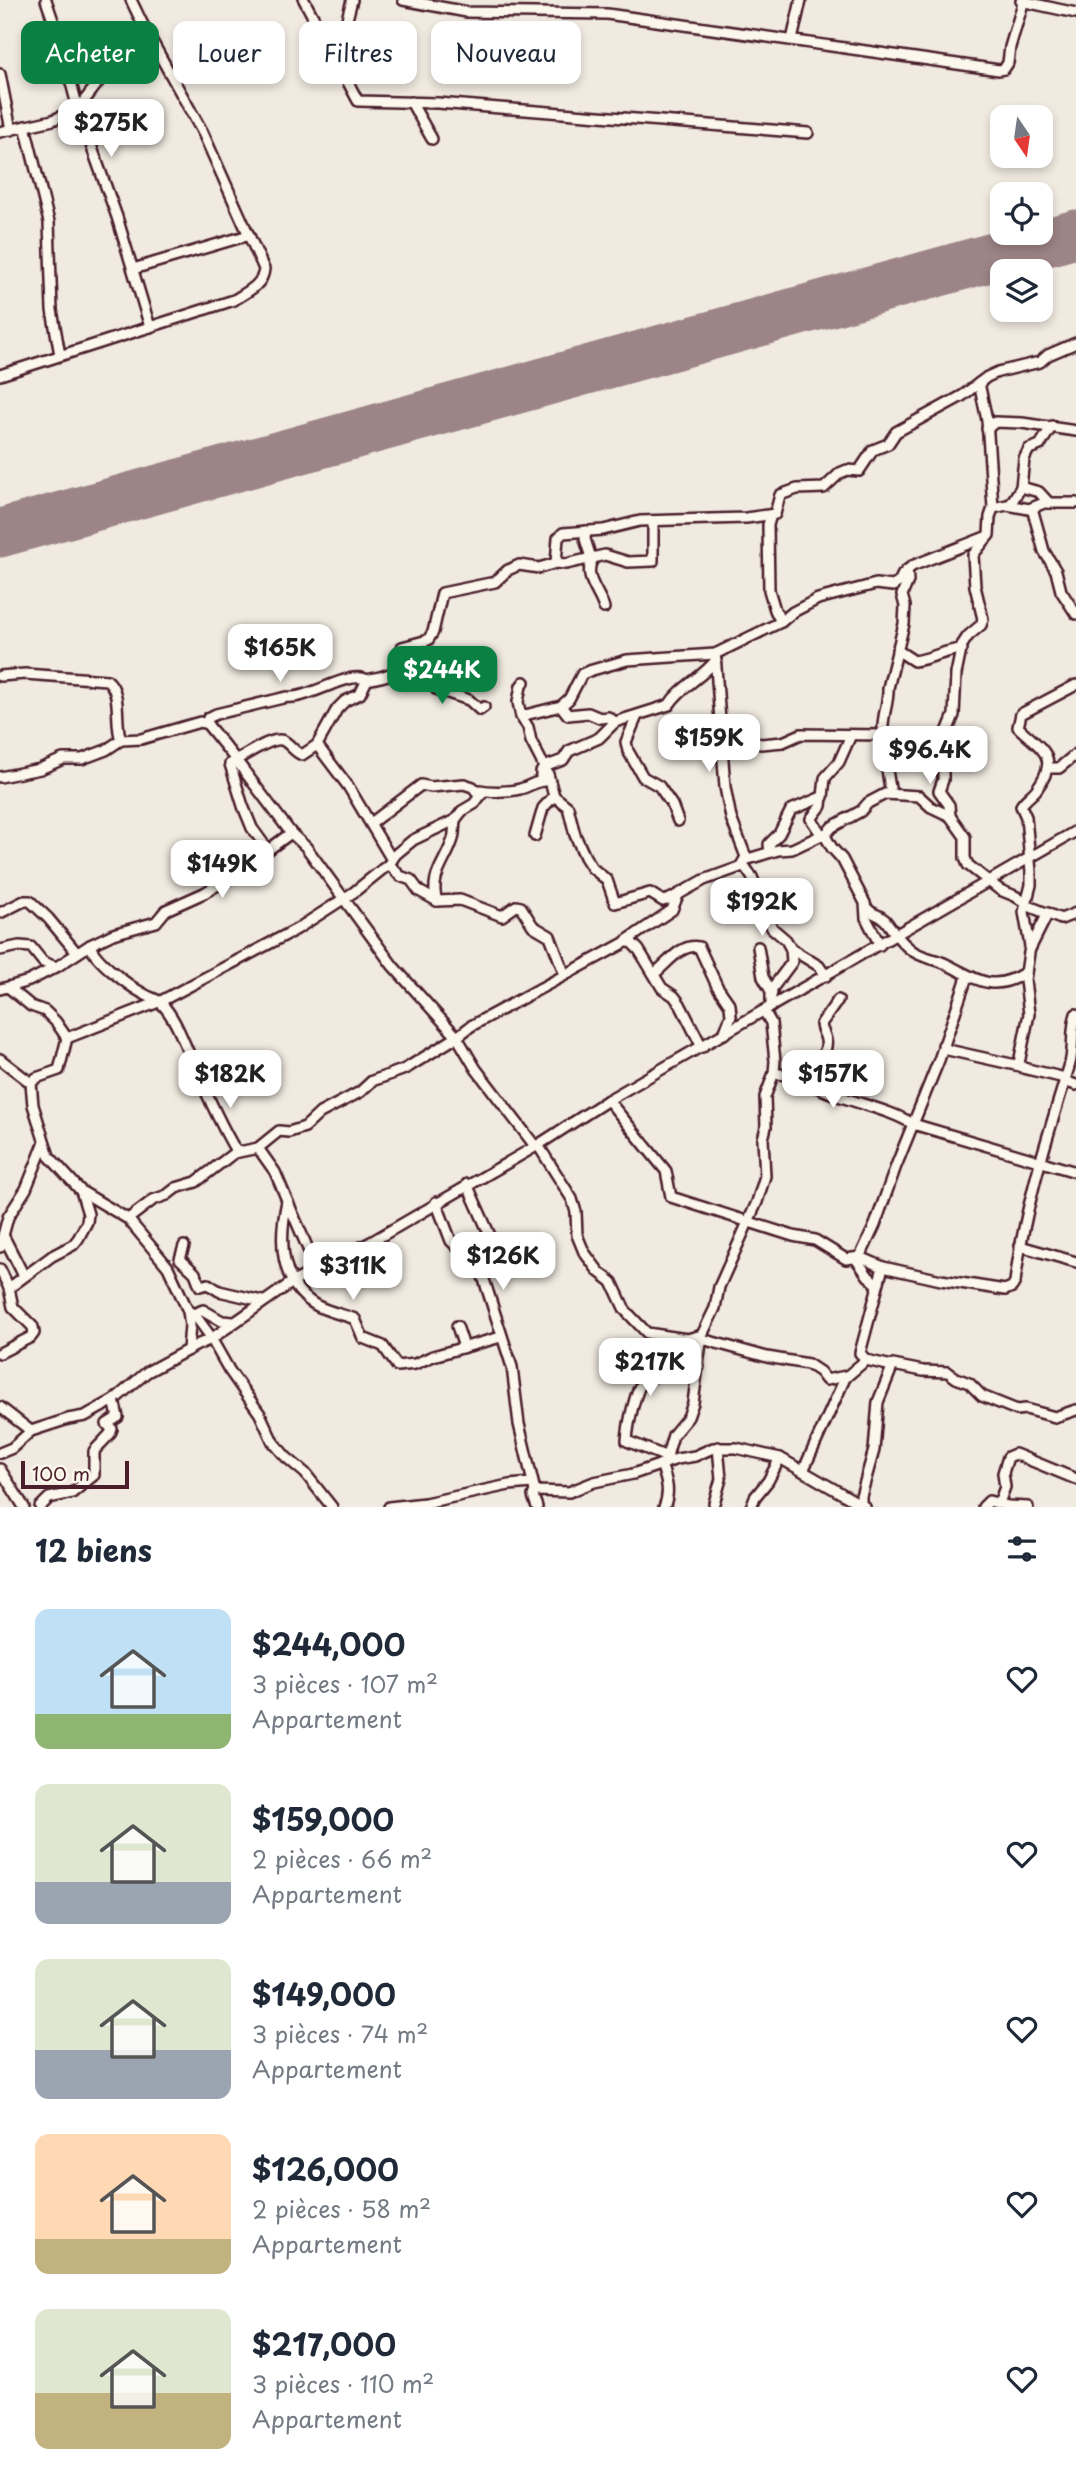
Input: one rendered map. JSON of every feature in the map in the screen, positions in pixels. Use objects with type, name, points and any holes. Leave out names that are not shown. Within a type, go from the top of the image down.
[{"type":"street","points":[[46,0],[78,109],[117,217],[150,327]]},
{"type":"street","points":[[131,0],[141,21]]},
{"type":"street","points":[[304,0],[315,21]]},
{"type":"street","points":[[346,21],[352,0]]},
{"type":"street","points":[[403,0],[467,12],[607,14],[993,70],[1004,69],[1008,63],[1023,0],[1076,13]]},
{"type":"street","points":[[467,12],[468,0]]},
{"type":"street","points":[[792,40],[801,0]]},
{"type":"street","points":[[0,374],[234,300],[255,287],[264,277],[264,269],[203,133],[159,55]]},
{"type":"street","points":[[0,74],[11,130]]},
{"type":"street","points":[[0,132],[53,120],[78,109],[97,84]]},
{"type":"street","points":[[349,84],[358,101],[411,102],[808,133]]},
{"type":"street","points":[[411,102],[432,139]]},
{"type":"street","points":[[25,126],[49,222],[52,310],[60,355]]},
{"type":"street","points":[[132,269],[249,235]]},
{"type":"street","points":[[556,563],[560,535],[603,530],[640,521],[771,515],[777,512],[777,499],[780,495],[797,489],[824,488],[840,473],[847,470],[859,471],[873,450],[888,443],[895,432],[962,396],[998,372],[1020,369],[1040,362],[1048,355],[1076,343]]},
{"type":"street","points":[[979,383],[990,424],[993,508],[989,536],[975,551],[972,559],[983,619],[981,625],[965,639],[962,649],[956,674],[954,715],[947,732],[949,747],[939,791],[948,805],[950,816],[965,837],[965,858],[968,865],[989,882],[1026,904],[1065,919],[1076,913]]},
{"type":"street","points":[[990,424],[1052,426],[1076,431]]},
{"type":"street","points":[[1010,505],[1021,487],[1024,459],[1029,449],[1040,445],[1052,426]]},
{"type":"street","points":[[1021,487],[1039,492],[1049,503]]},
{"type":"street","points":[[993,508],[1010,505],[1032,509],[1049,503],[1076,502]]},
{"type":"street","points":[[1032,509],[1044,551],[1056,571],[1061,591],[1076,614]]},
{"type":"street","points":[[771,515],[768,524],[769,590],[780,618]]},
{"type":"street","points":[[396,671],[400,664],[402,647],[426,641],[431,636],[442,593],[495,582],[508,570],[519,565],[542,568],[549,564],[566,564],[604,555],[628,562],[653,561],[653,521]]},
{"type":"street","points":[[586,531],[585,539],[592,561],[588,568],[589,573],[604,608]]},
{"type":"street","points":[[950,816],[931,807],[919,796],[881,796],[823,834],[792,849],[770,852],[744,862],[678,895],[663,901],[650,893],[615,903],[607,880],[592,868],[580,846],[568,807],[554,796],[541,772],[544,767],[563,760],[571,749],[599,738],[615,722],[669,705],[701,676],[715,657],[780,618],[818,599],[846,591],[876,584],[893,586],[900,582],[907,570],[989,536]]},
{"type":"street","points":[[891,794],[884,755],[884,710],[889,698],[888,688],[904,624],[902,595],[908,581],[907,570]]},
{"type":"street","points":[[897,650],[914,660],[962,649]]},
{"type":"street","points":[[524,717],[561,706],[569,699],[582,674],[589,671],[627,660],[715,657]]},
{"type":"street","points":[[665,1461],[673,1435],[688,1417],[693,1403],[701,1340],[715,1308],[725,1270],[749,1222],[765,1176],[765,1097],[774,1073],[773,1033],[767,1009],[771,990],[792,962],[791,949],[786,940],[770,924],[744,862],[746,853],[731,818],[721,747],[715,657]]},
{"type":"street","points":[[0,777],[40,769],[63,759],[82,758],[106,750],[121,740],[141,739],[288,697],[298,698],[359,677],[367,680],[430,661],[436,690],[470,700],[480,710],[484,707]]},
{"type":"street","points":[[0,676],[25,674],[107,680],[113,687],[121,740]]},
{"type":"street","points":[[268,850],[252,828],[230,764],[274,739],[284,741],[300,755],[317,745],[338,709],[345,701],[360,694],[367,680]]},
{"type":"street","points":[[524,682],[518,702],[531,741],[544,767]]},
{"type":"street","points":[[1020,1066],[1029,1014],[1025,987],[1030,950],[1024,912],[1031,885],[1026,817],[1021,806],[1043,780],[1049,768],[1048,758],[1038,744],[1018,727],[1019,717],[1076,685]]},
{"type":"street","points":[[561,706],[568,715],[590,713],[598,718],[608,717],[615,722]]},
{"type":"street","points":[[637,716],[626,742],[628,751],[643,777],[659,786],[672,805],[678,821]]},
{"type":"street","points":[[205,721],[291,833],[306,847],[393,966],[457,1037],[476,1069],[536,1145],[572,1199],[576,1212],[577,1235],[584,1252],[599,1272],[612,1282],[621,1306],[647,1333],[701,1340],[767,1357],[808,1364],[826,1380],[843,1375],[846,1377]]},
{"type":"street","points":[[721,747],[748,741],[761,744],[783,742],[801,734],[884,735]]},
{"type":"street","points":[[831,735],[840,756]]},
{"type":"street","points":[[811,819],[821,806],[825,778],[839,762],[851,735]]},
{"type":"street","points":[[317,745],[348,786],[371,823],[390,862],[403,879],[411,880],[419,891],[437,901],[460,900],[502,916],[516,906],[521,907],[533,926],[550,936],[565,975]]},
{"type":"street","points":[[884,755],[939,751],[949,747]]},
{"type":"street","points":[[1049,768],[1059,768],[1076,754]]},
{"type":"street","points":[[371,823],[421,785],[431,787],[464,784],[473,786],[479,792],[517,790],[545,781]]},
{"type":"street","points":[[67,1038],[161,1001],[265,947],[343,899],[413,840],[455,820],[462,811],[474,804],[479,792]]},
{"type":"street","points":[[535,836],[543,808],[554,796]]},
{"type":"street","points":[[770,852],[769,844],[779,834],[788,814],[798,806],[823,797]]},
{"type":"street","points":[[798,806],[808,811],[811,819],[842,859],[867,908],[884,920],[895,936],[910,950],[920,956],[945,963],[967,977],[1000,984],[1013,981],[1027,972]]},
{"type":"street","points":[[437,901],[434,891],[436,876],[453,840],[455,820]]},
{"type":"street","points":[[0,1453],[12,1448],[30,1431],[85,1416],[114,1400],[147,1372],[211,1339],[291,1283],[370,1242],[608,1100],[1076,831]]},
{"type":"street","points":[[4,988],[29,981],[113,934],[156,922],[166,910],[204,893],[291,833]]},
{"type":"street","points":[[128,1219],[153,1200],[176,1188],[196,1182],[236,1152],[258,1148],[279,1131],[295,1131],[305,1127],[320,1113],[360,1092],[372,1081],[405,1069],[471,1026],[626,942],[672,910],[678,895]]},
{"type":"street","points":[[0,913],[24,901],[30,901],[124,982],[161,1001],[177,1026],[219,1123],[236,1152]]},
{"type":"street","points":[[867,908],[866,918],[880,945]]},
{"type":"street","points":[[1030,950],[1048,913]]},
{"type":"street","points":[[626,942],[634,943],[662,988],[680,1004],[702,1046]]},
{"type":"street","points":[[0,950],[19,946],[31,947],[43,962],[56,967]]},
{"type":"street","points":[[654,974],[685,948],[699,947],[716,986],[730,1005],[730,1016],[724,1034]]},
{"type":"street","points":[[758,947],[763,977],[782,1001]]},
{"type":"street","points":[[791,949],[819,966],[826,976]]},
{"type":"street","points":[[858,1258],[875,1226],[944,1050],[967,977]]},
{"type":"street","points":[[4,988],[31,1006],[45,1011],[56,1021],[67,1038],[59,1070],[36,1078],[31,1083]]},
{"type":"street","points":[[805,1080],[822,1057],[827,1040],[821,1024],[838,1000]]},
{"type":"street","points":[[608,1100],[666,1171],[670,1196],[793,1236],[815,1240],[846,1259],[858,1258],[883,1267],[941,1280],[1005,1290],[1015,1282],[1020,1246],[1041,1162],[1068,1080],[1072,1029],[1076,1014]]},
{"type":"street","points":[[944,1050],[1020,1066],[1068,1080]]},
{"type":"street","points":[[0,1059],[31,1083],[33,1105],[49,1156],[81,1191],[128,1219],[168,1266],[191,1312],[260,1414],[274,1442],[286,1457],[306,1473],[332,1507]]},
{"type":"street","points":[[774,1073],[805,1080],[818,1089],[900,1116],[914,1124],[1076,1172]]},
{"type":"street","points":[[900,1116],[920,1107]]},
{"type":"street","points":[[0,1247],[8,1217],[26,1189],[44,1141]]},
{"type":"street","points":[[258,1148],[275,1172],[317,1270]]},
{"type":"street","points":[[467,1184],[492,1240],[481,1270]]},
{"type":"street","points":[[9,1289],[78,1239],[88,1214],[81,1191]]},
{"type":"street","points":[[287,1201],[282,1223],[283,1259],[291,1283],[314,1304],[355,1319],[363,1338],[383,1346],[397,1366],[415,1364],[464,1346],[501,1337]]},
{"type":"street","points":[[436,1202],[451,1241],[481,1270],[512,1367],[519,1424],[537,1507]]},
{"type":"street","points":[[4,1237],[24,1276]]},
{"type":"street","points":[[184,1246],[180,1259],[195,1273],[200,1286],[208,1284],[219,1291],[262,1301]]},
{"type":"street","points":[[1020,1246],[1076,1262]]},
{"type":"street","points":[[858,1258],[868,1276],[877,1284]]},
{"type":"street","points":[[883,1267],[860,1353],[866,1360],[923,1371],[948,1372],[969,1383],[982,1396],[1017,1410],[1026,1409],[1055,1417],[1076,1410]]},
{"type":"street","points":[[0,1269],[13,1307],[33,1327],[34,1332],[31,1338],[0,1353]]},
{"type":"street","points":[[191,1312],[203,1310],[222,1321],[233,1322]]},
{"type":"street","points":[[188,1350],[191,1312]]},
{"type":"street","points":[[457,1326],[464,1346]]},
{"type":"street","points":[[803,1471],[846,1377],[866,1360]]},
{"type":"street","points":[[863,1506],[861,1496],[874,1448],[875,1415],[892,1366]]},
{"type":"street","points":[[664,1507],[668,1484],[662,1455],[627,1441],[635,1395],[645,1377],[651,1378],[662,1371],[686,1372],[699,1367]]},
{"type":"street","points":[[40,1507],[49,1498],[72,1493],[94,1475],[94,1451],[110,1434],[111,1429],[107,1424],[118,1417],[114,1400]]},
{"type":"street","points":[[0,1407],[30,1431]]},
{"type":"street","points":[[389,1507],[425,1503],[509,1485],[569,1492],[594,1482],[633,1475],[665,1461],[695,1456],[718,1447],[736,1448],[780,1458],[863,1506]]},
{"type":"street","points":[[714,1503],[721,1479],[718,1447]]},
{"type":"street","points":[[999,1503],[1005,1487],[1003,1473],[1008,1457],[1015,1454],[1076,1479]]},
{"type":"street","points":[[751,1507],[780,1458]]},
{"type":"street","points":[[0,1469],[24,1507]]},
{"type":"street","points":[[983,1507],[989,1501],[1028,1507]]},
{"type":"runway","points":[[0,533],[1076,234]]}]
